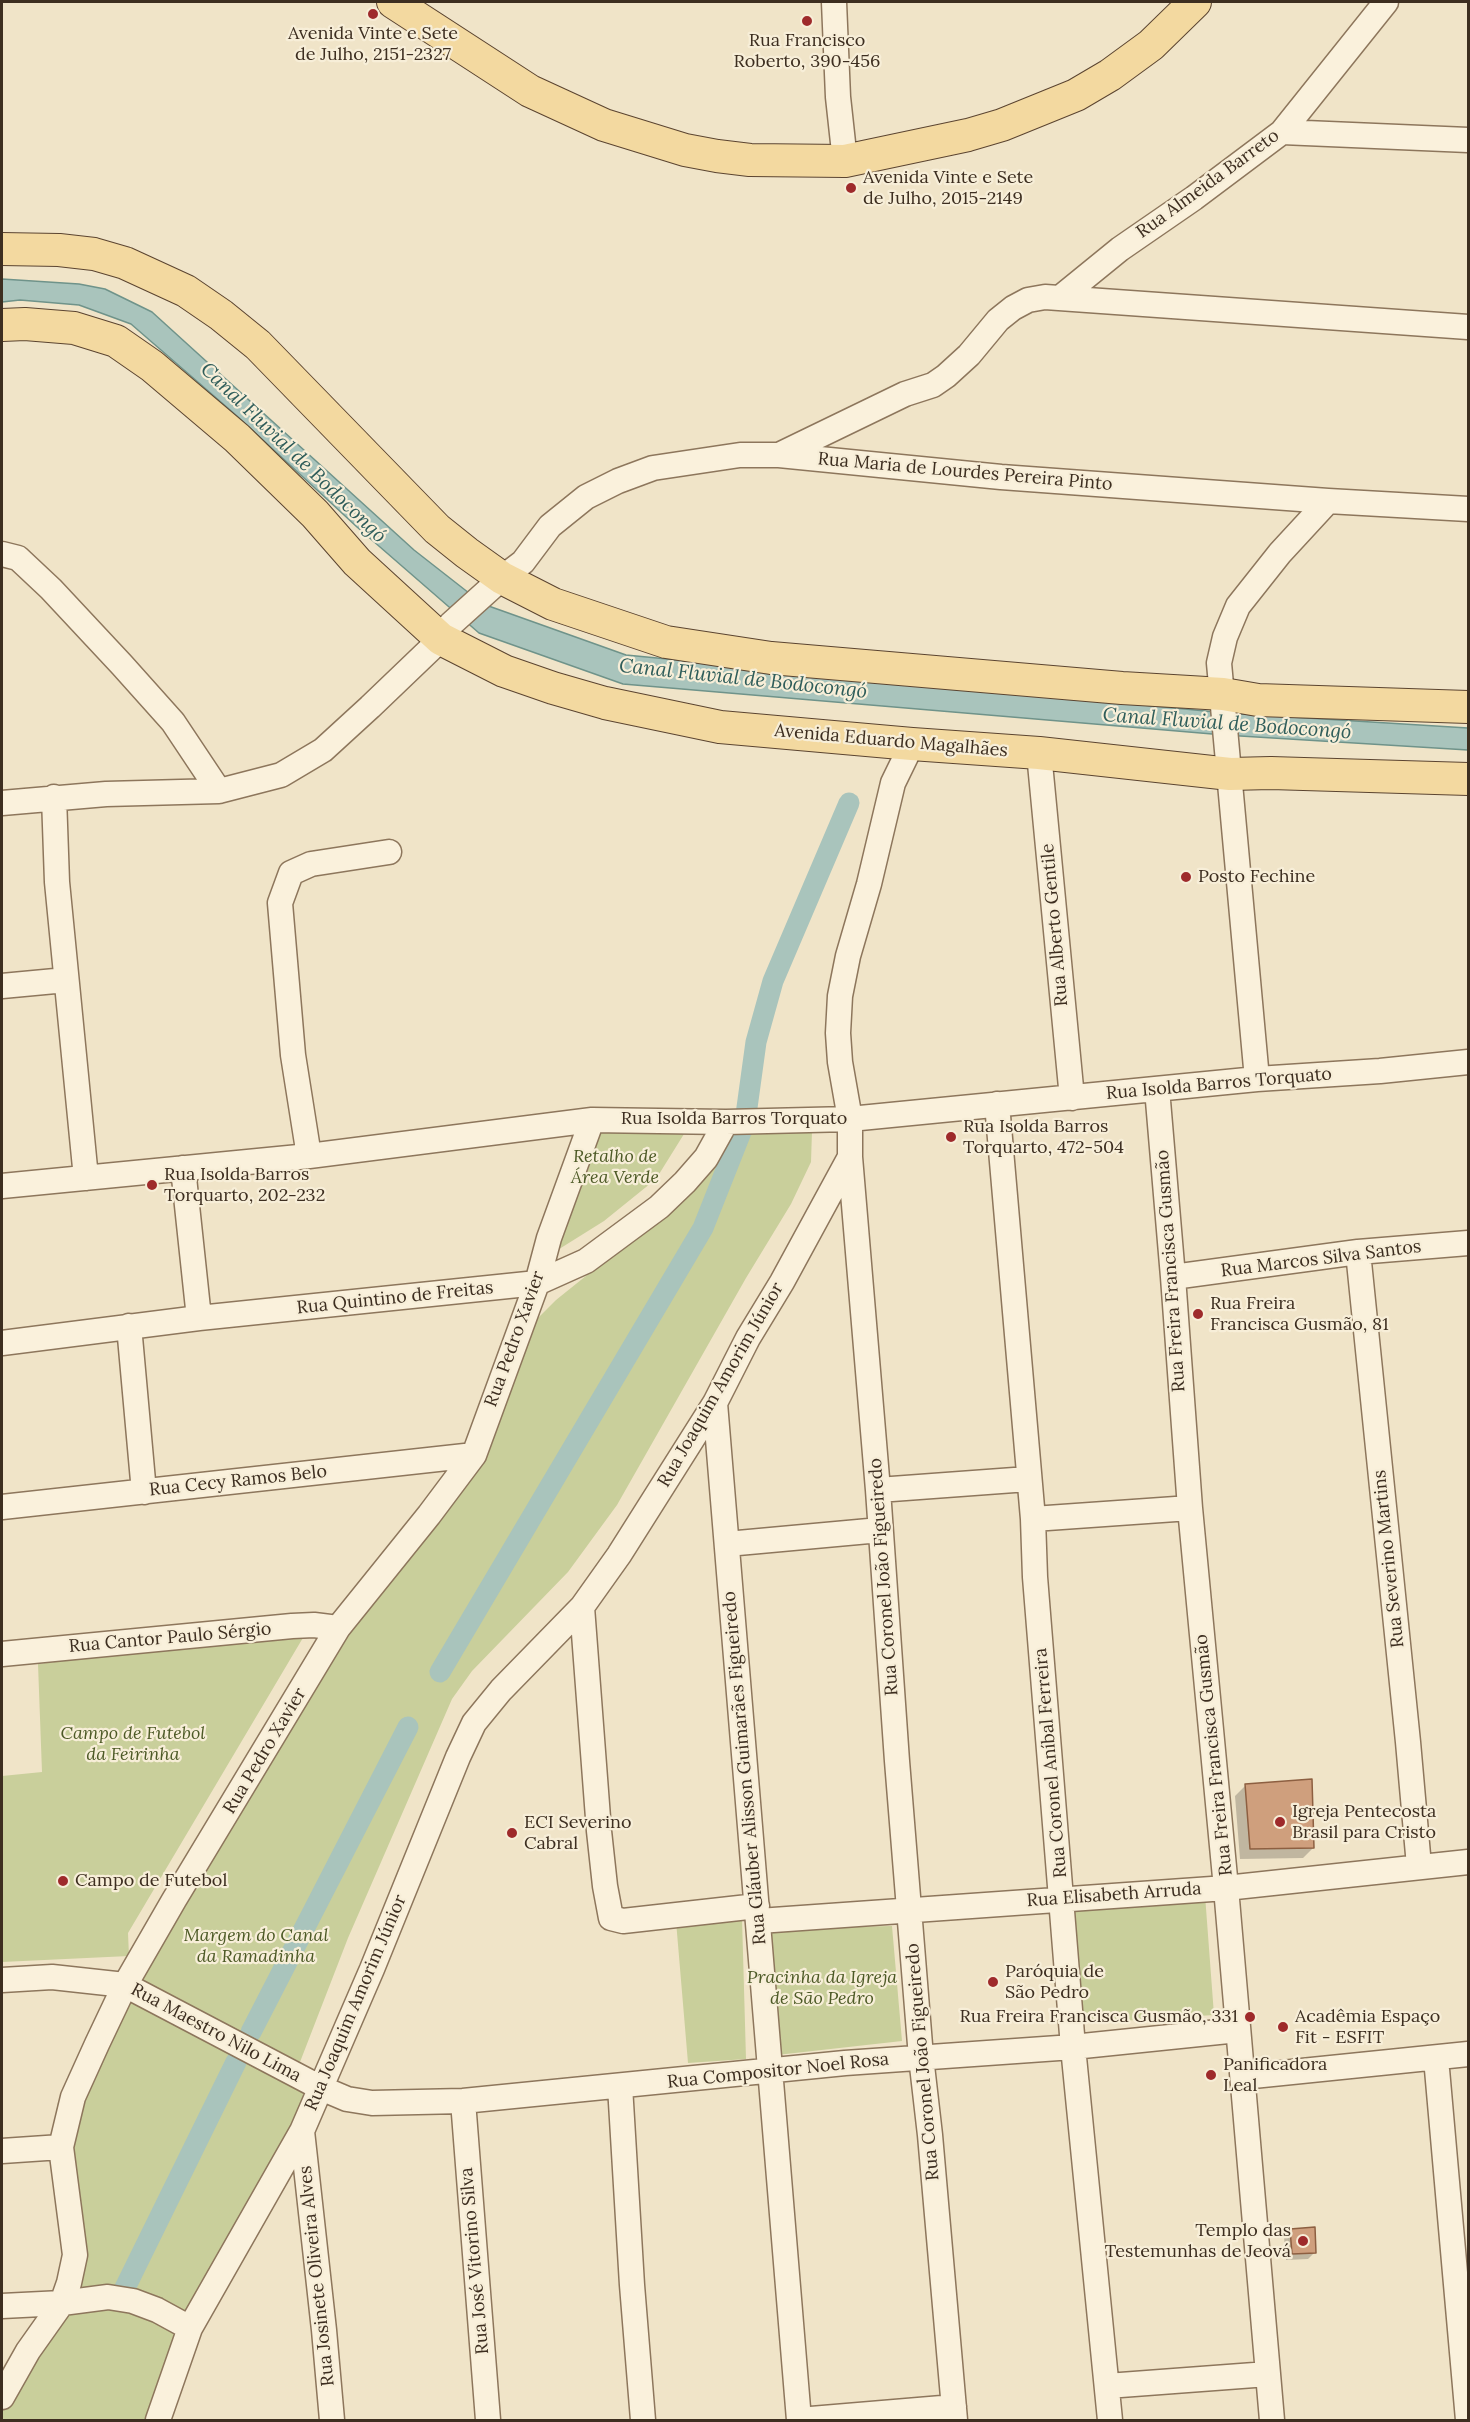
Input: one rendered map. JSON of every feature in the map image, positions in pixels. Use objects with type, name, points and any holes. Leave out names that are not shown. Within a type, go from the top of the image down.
[{"type":"main road","points":[[393,2],[530,91],[604,125],[674,147],[717,156],[750,160],[845,161],[968,135],[1002,125],[1065,100],[1110,75],[1151,45],[1195,2]]},
{"type":"main road","points":[[2,249],[59,249],[94,254],[125,263],[186,291],[221,315],[258,345],[437,529],[502,578],[553,604],[666,642],[704,649],[863,667],[1122,688],[1223,701],[1258,700],[1468,707]]},
{"type":"main road","name":"Avenida Eduardo Magalhães","points":[[2,325],[25,324],[74,328],[116,341],[152,366],[237,438],[315,514],[357,562],[446,632],[514,674],[605,703],[720,727],[912,744],[1229,765],[1271,772],[1468,779]]},
{"type":"street","points":[[834,2],[838,97],[845,161]]},
{"type":"street","name":"Rua Almeida Barreto","points":[[1061,297],[1120,249],[1194,198],[1282,132],[1371,12],[1386,2]]},
{"type":"street","points":[[1282,132],[1468,140]]},
{"type":"street","points":[[779,455],[905,394],[933,385],[969,356],[998,320],[1013,308],[1029,300],[1061,297],[1468,327]]},
{"type":"street","name":"Rua Maria de Lourdes Pereira Pinto","points":[[2,803],[106,794],[219,791],[281,775],[323,750],[502,578],[523,562],[550,526],[586,497],[618,481],[653,468],[740,455],[779,455],[1001,477],[1468,509]]},
{"type":"street","points":[[1257,1079],[1219,663],[1225,637],[1238,606],[1280,553],[1328,501]]},
{"type":"street","points":[[2,554],[18,558],[122,665],[173,722],[219,791]]},
{"type":"street","name":"Rua Coronel João Figueiredo","points":[[912,744],[893,783],[869,884],[848,956],[840,996],[840,1062],[850,1119],[850,1157],[921,2057],[954,2414]]},
{"type":"street","name":"Rua Alberto Gentile","points":[[1039,753],[1072,1098]]},
{"type":"street","points":[[54,797],[57,882],[86,1178]]},
{"type":"street","points":[[309,1156],[293,1055],[280,903],[291,873],[311,864],[389,852]]},
{"type":"street","points":[[2,986],[66,980]]},
{"type":"street","name":"Rua Isolda Barros Torquato","points":[[2,1186],[309,1156],[592,1120],[726,1122],[850,1119],[1257,1079],[1380,1071],[1468,1062]]},
{"type":"street","name":"Rua Freira Francisca Gusmão","points":[[1157,1089],[1190,1508],[1243,2077],[1272,2421]]},
{"type":"street","name":"Rua Coronel Aníbal Ferreira","points":[[997,1104],[1033,1519],[1035,1577],[1063,1898],[1073,2047],[1110,2421]]},
{"type":"street","name":"Rua Pedro Xavier","points":[[2,2397],[28,2351],[62,2303],[69,2283],[75,2255],[61,2147],[73,2097],[125,1985],[338,1629],[474,1455],[537,1283],[549,1238],[592,1120]]},
{"type":"street","name":"Rua Quintino de Freitas","points":[[2,1343],[199,1318],[537,1283],[586,1261],[659,1207],[706,1158],[726,1122]]},
{"type":"street","name":"Rua Joaquim Amorim Júnior","points":[[158,2421],[190,2328],[302,2131],[458,1757],[474,1724],[501,1690],[582,1606],[619,1555],[715,1403],[748,1338],[782,1282],[850,1157]]},
{"type":"street","points":[[183,1168],[199,1318]]},
{"type":"street","name":"Rua Marcos Silva Santos","points":[[1173,1277],[1358,1252],[1468,1243]]},
{"type":"street","name":"Rua Severino Martins","points":[[1358,1252],[1419,1866]]},
{"type":"street","points":[[129,1326],[144,1492]]},
{"type":"street","name":"Rua Gláuber Alisson Guimarães Figueiredo","points":[[715,1403],[799,2420]]},
{"type":"street","name":"Rua Cecy Ramos Belo","points":[[2,1507],[474,1455]]},
{"type":"street","points":[[878,1490],[1028,1479]]},
{"type":"street","points":[[1033,1519],[1190,1508]]},
{"type":"street","points":[[727,1544],[880,1530]]},
{"type":"street","name":"Rua Elisabeth Arruda","points":[[582,1606],[599,1831],[611,1918],[623,1921],[758,1913],[910,1909],[1226,1888],[1468,1862]]},
{"type":"street","name":"Rua Cantor Paulo Sérgio","points":[[2,1654],[292,1626],[338,1629]]},
{"type":"street","name":"Rua Maestro Nilo Lima","points":[[2,1980],[52,1977],[125,1985],[321,2088]]},
{"type":"street","name":"Rua Compositor Noel Rosa","points":[[321,2088],[347,2099],[372,2103],[463,2101],[921,2057],[1073,2047],[1238,2030]]},
{"type":"street","points":[[1243,2077],[1468,2054]]},
{"type":"street","points":[[1436,2058],[1468,2421]]},
{"type":"street","points":[[620,2086],[643,2421]]},
{"type":"street","name":"Rua José Vitorino Silva","points":[[463,2101],[488,2421]]},
{"type":"street","name":"Rua Josinete Oliveira Alves","points":[[302,2131],[332,2421]]},
{"type":"street","points":[[2,2151],[61,2147]]},
{"type":"street","points":[[2,2306],[62,2303],[108,2297],[133,2301],[157,2310],[190,2328]]},
{"type":"street","points":[[1107,2386],[1268,2374]]},
{"type":"street","points":[[171,2379],[176,2421]]},
{"type":"street","points":[[799,2420],[954,2414]]},
{"type":"green space","name":"Margem do Canal da Ramadinha","points":[[812,1131],[811,1162],[791,1204],[746,1278],[617,1505],[568,1572],[472,1671],[452,1699],[348,1938],[300,2062],[137,1981],[341,1646],[440,1515],[535,1321],[556,1300],[627,1243],[721,1135]]},
{"type":"green space","name":"Retalho de Área Verde","points":[[590,1132],[684,1134],[656,1179],[604,1221],[548,1256]]},
{"type":"green space","name":"Campo de Futebol da Feirinha","points":[[307,1631],[128,1933],[129,1956],[2,1962],[2,1776],[42,1772],[38,1664]]},
{"type":"green space","points":[[1205,1895],[1214,2015],[1074,2024],[1065,1906]]},
{"type":"green space","points":[[742,1918],[746,2059],[688,2063],[676,1921]]},
{"type":"green space","name":"Pracinha da Igreja de São Pedro","points":[[892,1926],[902,2041],[768,2056],[756,1929]]},
{"type":"green space","name":"Margem do Canal da Ramadinha","points":[[121,1989],[314,2092],[171,2387],[159,2420],[2,2420],[2,2379],[61,2284],[69,2246],[51,2140],[58,2102]]},
{"type":"water","name":"Canal Fluvial de Bodocongó","points":[[2,279],[79,284],[105,289],[152,312],[414,550],[483,604],[626,655],[1226,713],[1468,728],[1468,750],[1224,735],[623,684],[479,633],[131,324],[79,305],[20,300],[2,302]]},
{"type":"building","points":[[1312,1779],[1314,1848],[1250,1849],[1245,1784]]},
{"type":"building","name":"Templo das Testemunhas de Jeová","points":[[1315,2227],[1316,2253],[1292,2254],[1290,2229]]},
{"type":"waterway","points":[[440,1672],[703,1228],[745,1122],[756,1042],[773,981],[849,803]]},
{"type":"waterway","points":[[251,2032],[408,1727]]},
{"type":"waterway","points":[[121,2296],[236,2062]]},
{"type":"place","name":"Avenida Vinte e Sete de Julho, 2151-2327","points":[[373,14]]},
{"type":"place","name":"Rua Francisco Roberto, 390-456","points":[[807,21]]},
{"type":"place","name":"Avenida Vinte e Sete de Julho, 2015-2149","points":[[851,188]]},
{"type":"place","name":"Posto Fechine","points":[[1186,877]]},
{"type":"place","name":"Rua Isolda Barros Torquarto, 472-504","points":[[951,1137]]},
{"type":"place","name":"Rua Isolda Barros Torquarto, 202-232","points":[[152,1185]]},
{"type":"place","name":"Rua Freira Francisca Gusmão, 81","points":[[1198,1314]]},
{"type":"place","name":"Igreja Pentecosta Brasil para Cristo","points":[[1280,1822]]},
{"type":"place","name":"ECI Severino Cabral","points":[[512,1833]]},
{"type":"place","name":"Campo de Futebol","points":[[63,1881]]},
{"type":"place","name":"Paróquia de São Pedro","points":[[993,1982]]},
{"type":"place","name":"Rua Freira Francisca Gusmão, 331","points":[[1250,2017]]},
{"type":"place","name":"Acadêmia Espaço Fit - ESFIT","points":[[1283,2027]]},
{"type":"place","name":"Panificadora Leal","points":[[1211,2075]]},
{"type":"place","name":"Templo das Testemunhas de Jeová","points":[[1303,2241]]}]
